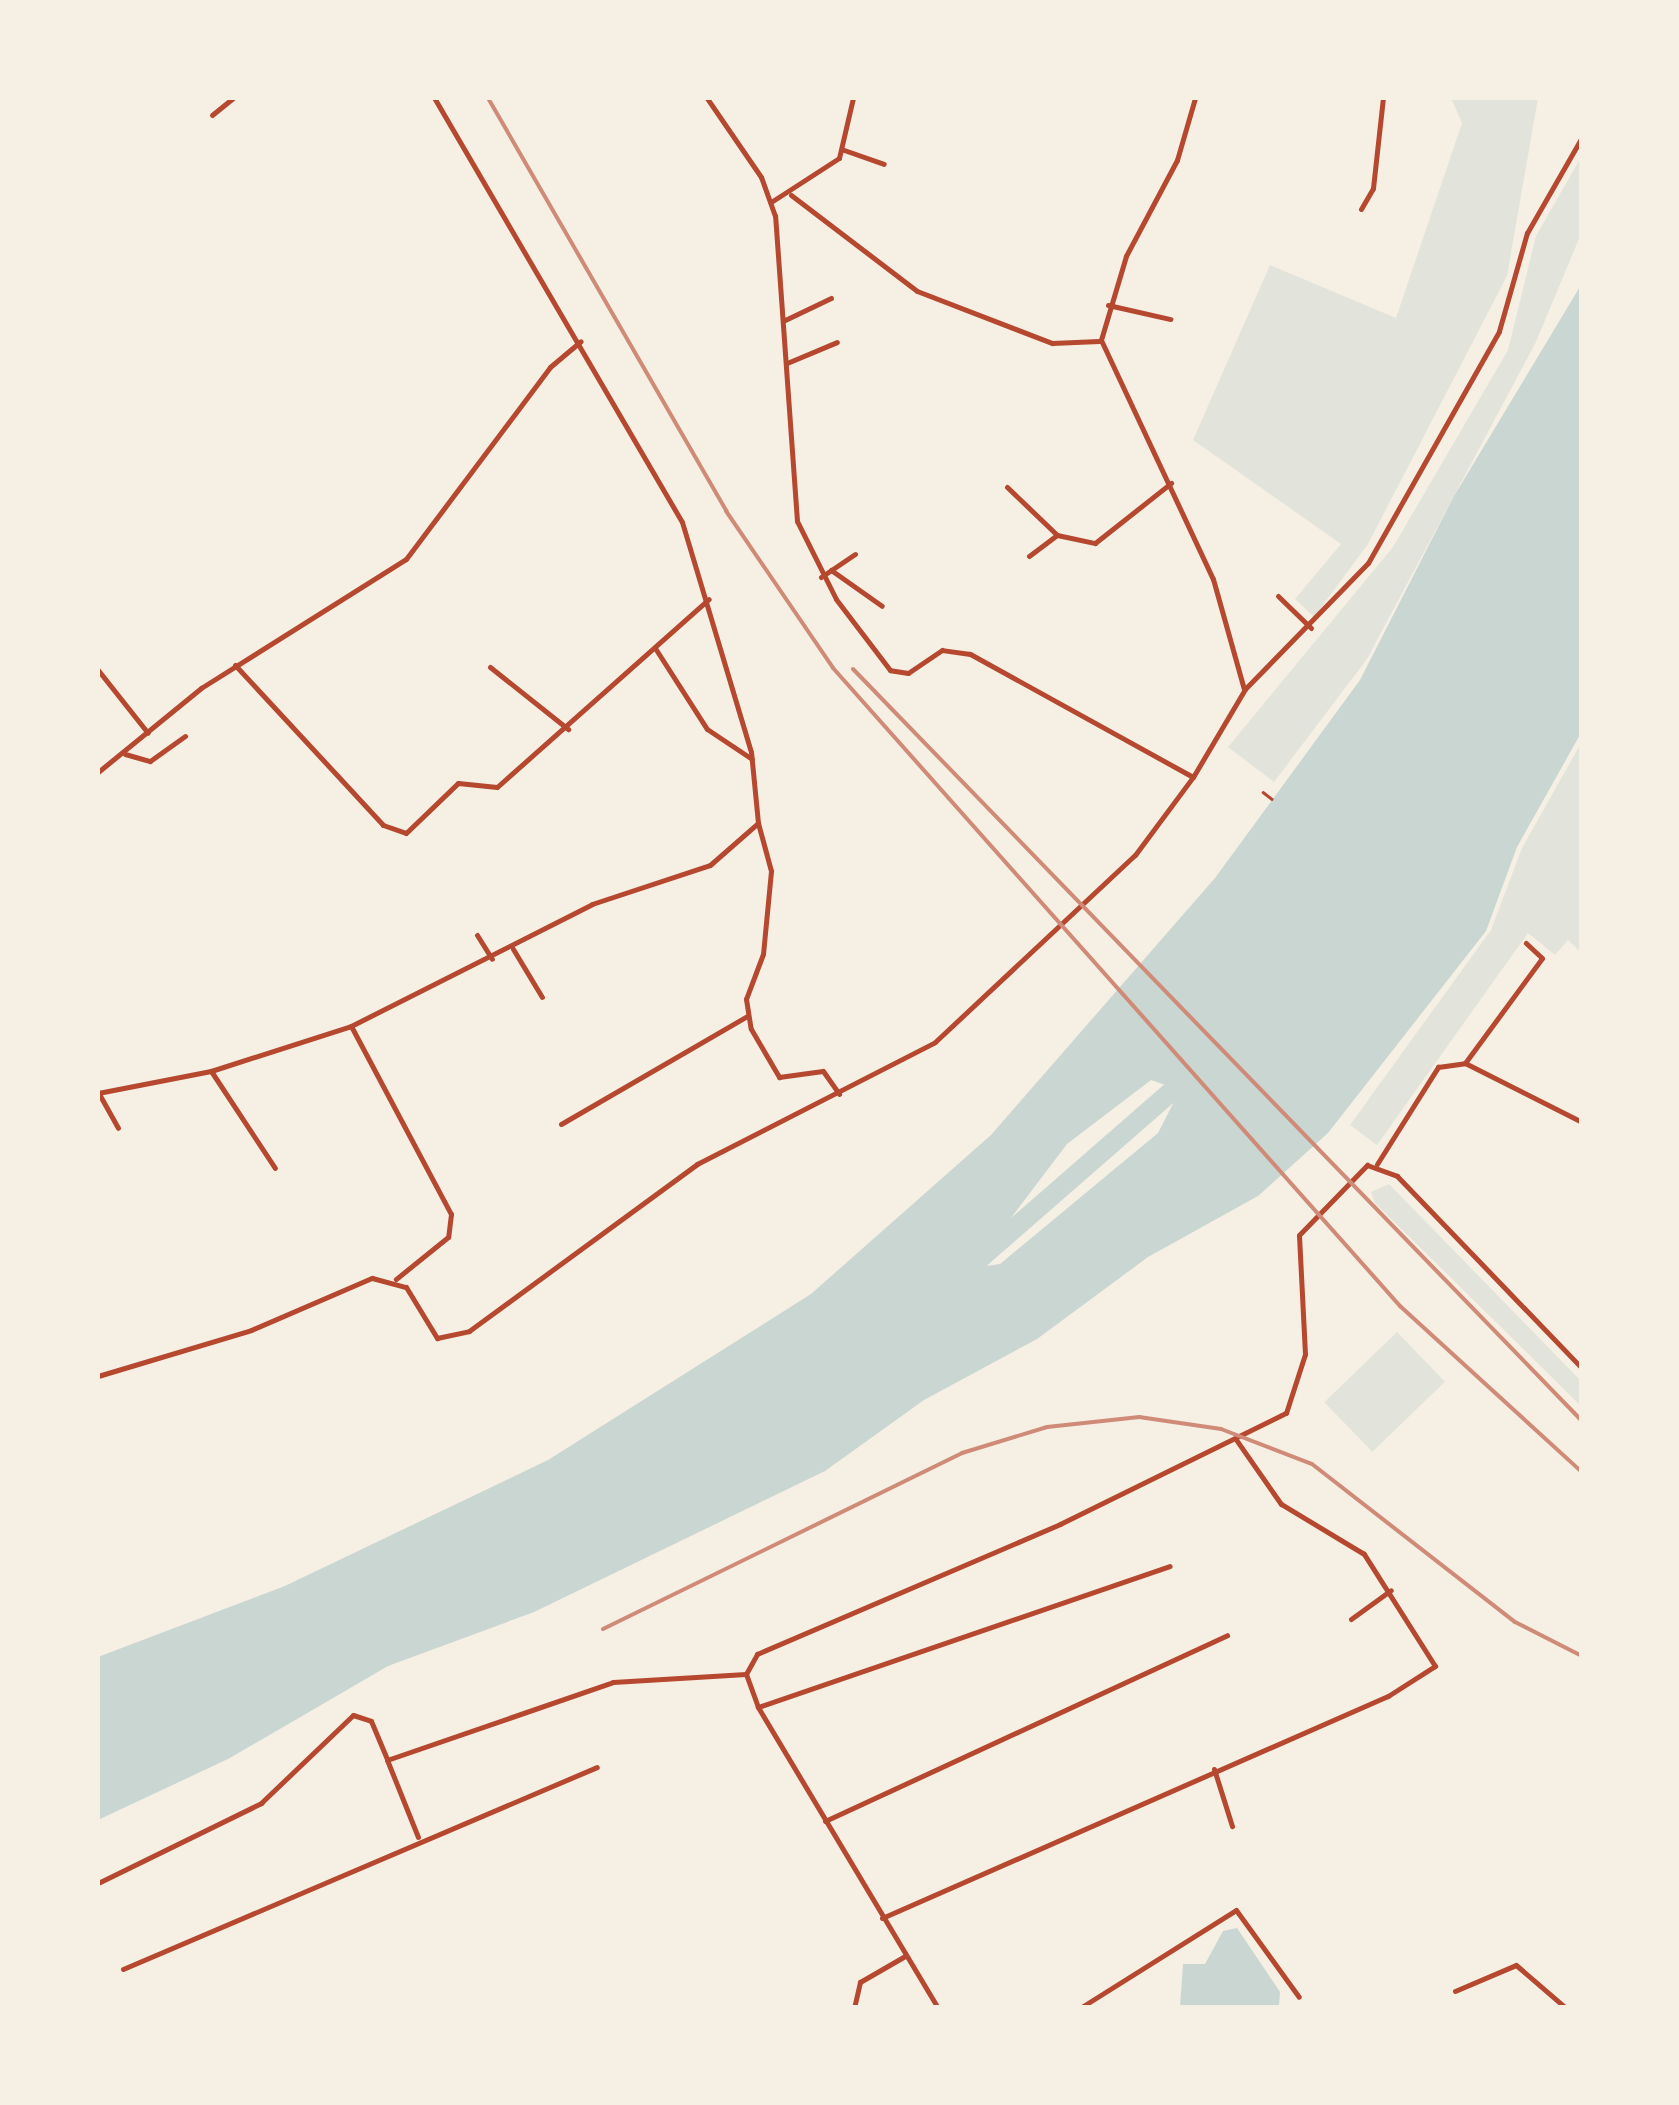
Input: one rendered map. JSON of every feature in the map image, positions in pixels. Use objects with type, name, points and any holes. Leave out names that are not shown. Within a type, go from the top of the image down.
[{"type":"street","points":[[212,115],[233,98]]},
{"type":"street","points":[[434,98],[581,342],[682,522],[709,599],[752,759],[758,824],[770,872],[747,1016],[766,1067],[779,1077],[823,1071],[839,1094]]},
{"type":"street","points":[[707,98],[771,202],[785,320],[796,521],[821,577],[890,670],[908,673],[942,650],[970,654],[1193,776]]},
{"type":"street","points":[[771,202],[791,195],[844,150],[853,98]]},
{"type":"street","points":[[1195,98],[1177,160],[1108,305],[1101,340],[1213,579],[1244,689]]},
{"type":"street","points":[[1360,209],[1373,188],[1383,98]]},
{"type":"street","points":[[396,1279],[437,1338],[469,1331],[696,1164],[839,1094],[956,1024],[1135,855],[1193,776],[1244,689],[1311,628],[1368,562],[1499,330],[1533,218],[1582,137]]},
{"type":"street","points":[[844,150],[884,164]]},
{"type":"street","points":[[791,195],[917,291],[1052,343],[1101,340]]},
{"type":"street","points":[[785,320],[831,298]]},
{"type":"street","points":[[1108,305],[1170,319]]},
{"type":"street","points":[[98,772],[236,665],[406,559],[550,367],[581,342]]},
{"type":"street","points":[[787,363],[837,342]]},
{"type":"street","points":[[1007,487],[1057,534],[1100,541],[1171,483]]},
{"type":"street","points":[[1029,556],[1057,534]]},
{"type":"street","points":[[821,577],[856,554]]},
{"type":"street","points":[[830,570],[882,606]]},
{"type":"street","points":[[1278,596],[1311,628]]},
{"type":"street","points":[[236,665],[393,831],[415,828],[458,784],[497,787],[568,729],[624,665],[655,648],[709,599]]},
{"type":"street","points":[[655,648],[707,729],[752,759]]},
{"type":"street","points":[[490,667],[568,729]]},
{"type":"street","points":[[98,670],[148,732]]},
{"type":"street","points":[[125,754],[150,761],[185,736]]},
{"type":"street","points":[[118,1128],[98,1092],[211,1070],[351,1026],[513,949],[608,898],[710,866],[758,824]]},
{"type":"street","points":[[477,936],[492,958]]},
{"type":"street","points":[[1464,1063],[1542,958],[1526,942]]},
{"type":"street","points":[[513,949],[542,996]]},
{"type":"street","points":[[562,1124],[747,1016]]},
{"type":"street","points":[[98,1376],[252,1330],[372,1278],[396,1279],[448,1237],[452,1214],[351,1026]]},
{"type":"street","points":[[387,1760],[612,1682],[746,1674],[769,1646],[1237,1441],[1286,1412],[1298,1393],[1297,1249],[1330,1194],[1378,1164],[1438,1066],[1464,1063],[1582,1122]]},
{"type":"street","points":[[211,1070],[275,1168]]},
{"type":"street","points":[[1378,1164],[1582,1368]]},
{"type":"street","points":[[882,1918],[1431,1672],[1434,1652],[1353,1542],[1281,1504],[1237,1441]]},
{"type":"street","points":[[758,1706],[1169,1566]]},
{"type":"street","points":[[1350,1618],[1391,1590]]},
{"type":"street","points":[[825,1821],[1227,1636]]},
{"type":"street","points":[[746,1674],[758,1706],[938,2008]]},
{"type":"street","points":[[98,1882],[261,1803],[353,1715],[371,1720],[418,1838]]},
{"type":"street","points":[[123,1969],[418,1838],[597,1767]]},
{"type":"street","points":[[1214,1769],[1232,1826]]},
{"type":"street","points":[[1080,2008],[1236,1910],[1300,1997]]},
{"type":"street","points":[[854,2008],[860,1982],[906,1956]]},
{"type":"street","points":[[1455,1990],[1516,1966],[1566,2008]]},
{"type":"path","points":[[1263,792],[1272,800]]},
{"type":"shaded area","points":[[1451,98],[1538,98],[1507,276],[1368,544],[1314,617],[1295,599],[1341,544],[1193,440],[1270,265],[1396,318],[1462,123]]},
{"type":"shaded area","points":[[1581,157],[1581,234],[1536,342],[1367,659],[1274,782],[1228,747],[1393,547],[1508,350],[1536,236]]},
{"type":"shaded area","points":[[1581,285],[1581,733],[1517,847],[1486,931],[1328,1133],[1258,1196],[1148,1257],[1037,1339],[924,1400],[825,1471],[534,1612],[388,1666],[228,1759],[98,1820],[98,1657],[285,1586],[548,1460],[811,1294],[991,1135],[1215,878],[1360,680],[1454,496]],"holes":[[[1151,1080],[1180,1090],[1158,1133],[1000,1264],[973,1268],[1067,1144]]]},
{"type":"shaded area","points":[[1581,743],[1581,952],[1568,940],[1555,955],[1528,933],[1377,1145],[1350,1125],[1491,930],[1522,848]]},
{"type":"shaded area","points":[[1389,1184],[1581,1381],[1581,1406],[1375,1203],[1371,1192]]},
{"type":"shaded area","points":[[1397,1332],[1445,1382],[1372,1452],[1324,1402]]},
{"type":"shaded area","points":[[1237,1928],[1280,1992],[1279,2006],[1180,2007],[1183,1964],[1205,1964],[1223,1931]]},
{"type":"waterway","points":[[954,1281],[1196,1070]]},
{"type":"railway","points":[[488,98],[726,511],[833,668],[1400,1306],[1582,1472]]},
{"type":"railway","points":[[853,669],[1582,1421]]},
{"type":"railway","points":[[603,1629],[962,1453],[1047,1427],[1139,1417],[1221,1429],[1312,1464],[1515,1622],[1582,1656]]}]
